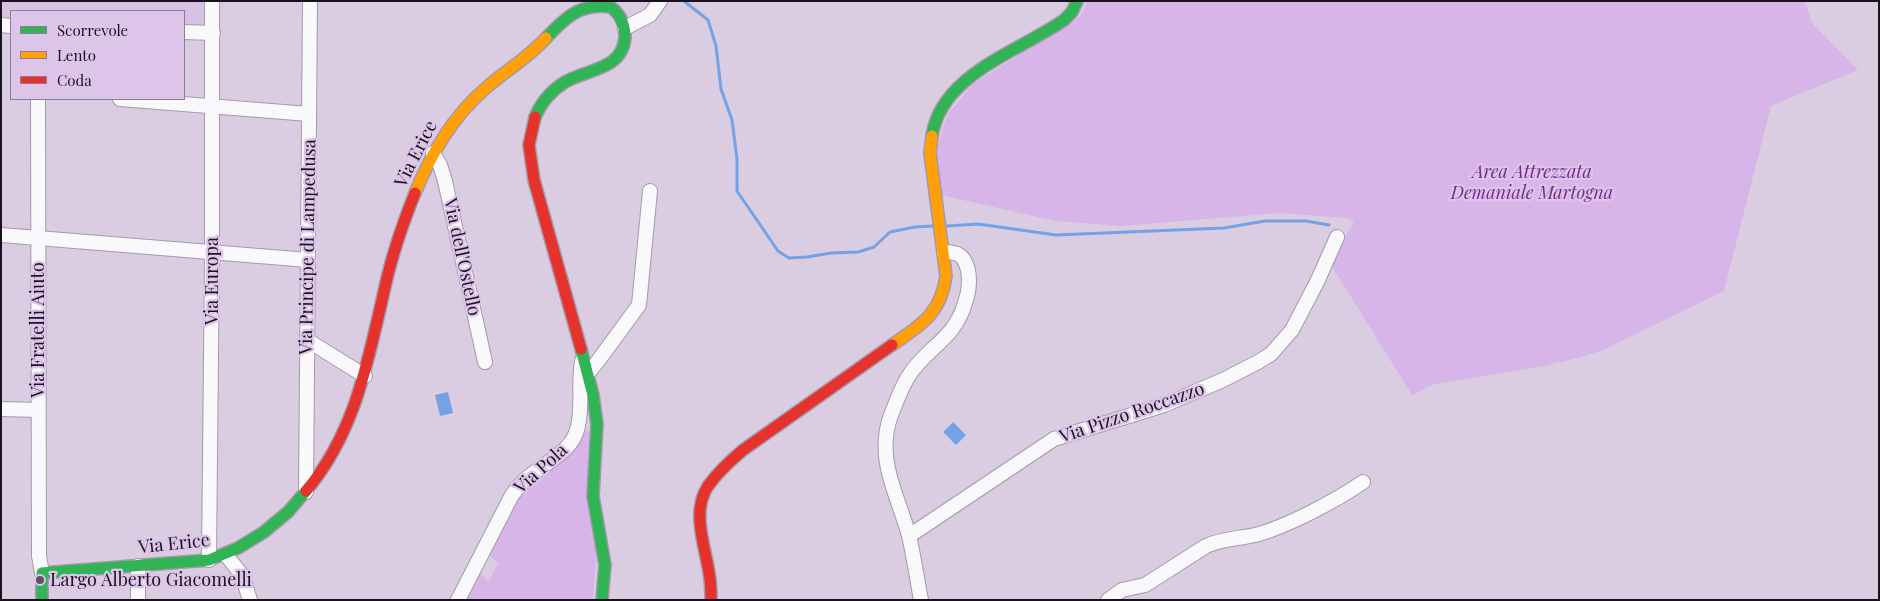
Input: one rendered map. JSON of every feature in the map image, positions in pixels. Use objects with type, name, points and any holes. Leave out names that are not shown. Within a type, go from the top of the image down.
[{"type":"main road","points":[[711,600],[708,572],[698,524],[698,513],[707,487],[722,468],[743,450],[929,318],[940,302],[946,276],[930,143],[934,123],[944,103],[954,91],[977,71],[1063,21],[1073,10],[1077,1]]},
{"type":"main road","name":"Via Erice","points":[[45,569],[138,566],[209,560],[226,555],[278,522],[306,492],[324,468],[354,411],[365,376],[388,273],[415,191],[433,153],[454,121],[468,104],[544,41],[573,8],[588,2],[604,4],[618,14],[625,28]]},
{"type":"main road","points":[[602,600],[605,565],[593,496],[597,424],[593,395],[541,209],[530,159],[529,138],[540,107],[556,88],[576,76],[609,65],[620,56],[624,47],[625,28]]},
{"type":"main road","points":[[42,600],[45,569]]},
{"type":"street","name":"Via Europa","points":[[209,560],[212,1]]},
{"type":"street","name":"Via Principe di Lampedusa","points":[[306,492],[310,1]]},
{"type":"street","points":[[625,28],[650,15],[660,2]]},
{"type":"street","points":[[185,32],[213,33]]},
{"type":"street","name":"Via Fratelli Aiuto","points":[[38,100],[38,410],[45,569]]},
{"type":"street","points":[[133,100],[310,114]]},
{"type":"street","name":"Via dell'Ostello","points":[[433,153],[440,165],[445,181],[486,362]]},
{"type":"street","points":[[588,373],[639,305],[650,191]]},
{"type":"street","points":[[1,235],[308,260]]},
{"type":"street","name":"Via Pizzo Roccazzo","points":[[909,536],[1054,439],[1164,405],[1223,380],[1270,354],[1292,330],[1318,280],[1337,237]]},
{"type":"street","points":[[921,600],[909,536],[886,464],[885,446],[886,432],[908,378],[919,364],[952,331],[963,312],[968,293],[969,275],[965,260],[957,252],[944,252]]},
{"type":"street","points":[[307,340],[365,376]]},
{"type":"street","name":"Via Pola","points":[[458,600],[512,495],[525,480],[567,448],[578,429],[580,412],[579,376],[582,358]]},
{"type":"street","points":[[1,409],[38,410]]},
{"type":"street","points":[[1108,600],[1122,590],[1145,585],[1206,546],[1215,542],[1258,534],[1283,525],[1349,492],[1363,482]]},
{"type":"street","points":[[226,555],[242,575],[250,600]]},
{"type":"street","points":[[138,566],[138,600]]},
{"type":"shaded area","points":[[1,1],[204,1],[204,26],[185,25],[185,10],[10,10],[10,18],[1,17]]},
{"type":"green space","name":"Area Attrezzata Demaniale Martogna","points":[[1086,1],[1805,1],[1812,23],[1858,70],[1771,106],[1724,291],[1601,351],[1543,366],[1435,384],[1412,395],[1331,265],[1354,221],[1344,218],[1280,213],[1121,226],[1055,221],[941,195],[936,152],[947,115],[973,84],[1080,16],[1086,6]]},
{"type":"green space","points":[[580,429],[591,432],[597,547],[593,600],[462,600],[476,569],[489,582],[498,563],[486,552],[521,490]]},
{"type":"water","points":[[448,392],[453,413],[440,416],[435,395]]},
{"type":"water","points":[[953,422],[966,435],[956,445],[943,432]]},
{"type":"waterway","points":[[684,1],[708,20],[716,46],[721,89],[732,120],[737,159],[737,191],[778,251],[789,258],[858,252],[874,247],[890,232],[933,226]]},
{"type":"waterway","points":[[947,226],[978,224],[1056,235],[1224,228],[1265,221],[1306,221],[1329,225]]},
{"type":"traffic: fast","points":[[932,136],[938,114],[950,96],[966,80],[985,66],[1064,20],[1072,12],[1077,1]]},
{"type":"traffic: fast","points":[[535,117],[547,97],[560,85],[602,67],[618,56],[623,48],[625,32],[622,20],[614,10],[611,7],[600,6],[574,13],[546,38]]},
{"type":"traffic: fast","points":[[581,349],[593,395],[597,424],[593,496],[605,565],[602,600]]},
{"type":"traffic: fast","points":[[42,600],[42,573],[209,560],[238,548],[264,532],[288,512],[306,491]]},
{"type":"traffic: slow","points":[[415,193],[436,149],[464,110],[487,87],[546,38]]},
{"type":"traffic: slow","points":[[892,345],[928,317],[940,300],[946,276],[930,153],[932,136]]},
{"type":"traffic: jam","points":[[535,117],[529,145],[534,180],[581,349]]},
{"type":"traffic: jam","points":[[306,491],[323,468],[337,444],[358,394],[373,341],[391,263],[415,193]]},
{"type":"traffic: jam","points":[[711,600],[710,580],[702,540],[700,518],[700,507],[708,486],[724,467],[743,450],[892,345]]},
{"type":"place","name":"Largo Alberto Giacomelli","points":[[40,580]]}]
